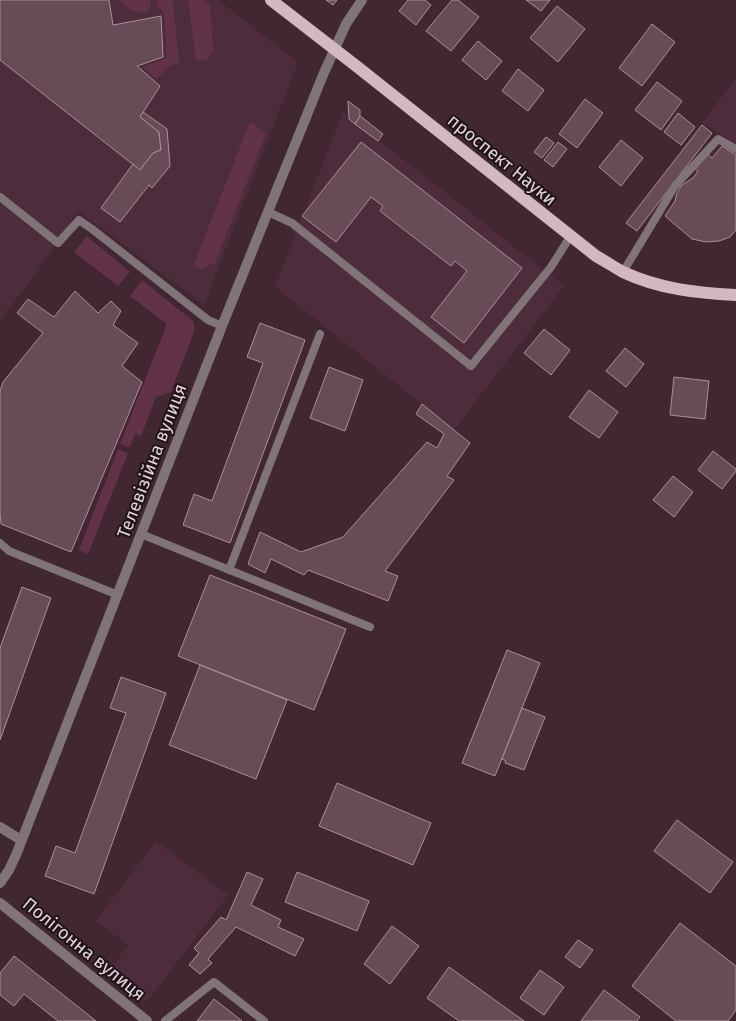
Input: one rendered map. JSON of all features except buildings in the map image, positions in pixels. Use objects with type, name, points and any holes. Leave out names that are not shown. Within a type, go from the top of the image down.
[{"type":"main road","name":"проспект Науки","points":[[271,0],[596,256],[623,272],[646,282],[675,289],[710,294],[736,295]]},
{"type":"street","name":"Телевізійна вулиця","points":[[0,883],[9,870],[222,326],[334,49],[346,24],[362,0]]},
{"type":"street","points":[[0,827],[21,840]]},
{"type":"street","name":"Полігонна вулиця","points":[[0,903],[147,1021]]},
{"type":"lane","points":[[623,272],[676,186],[718,139],[736,150]]},
{"type":"lane","points":[[0,196],[58,243],[79,220],[208,320],[222,326]]},
{"type":"lane","points":[[268,212],[292,223],[471,366],[551,267],[570,237]]},
{"type":"lane","points":[[229,570],[320,334]]},
{"type":"lane","points":[[141,534],[370,627]]},
{"type":"lane","points":[[0,544],[9,551],[118,595]]},
{"type":"lane","points":[[165,1021],[214,982],[264,1021]]},
{"type":"shaded area","points":[[0,0],[218,0],[298,62],[204,305],[78,211],[36,274],[0,320]]},
{"type":"shaded area","points":[[119,0],[151,0],[151,5],[147,12],[133,11]]},
{"type":"shaded area","points":[[157,0],[173,0],[179,64],[171,65],[156,79],[143,67],[167,58],[164,13],[157,5]]},
{"type":"shaded area","points":[[188,0],[203,0],[210,5],[213,49],[207,59],[196,61]]},
{"type":"shaded area","points":[[736,78],[736,145],[702,123]]},
{"type":"shaded area","points":[[343,112],[564,286],[454,430],[275,287]]},
{"type":"shaded area","points":[[250,122],[266,134],[215,263],[201,269],[193,266]]},
{"type":"shaded area","points":[[87,236],[130,272],[118,286],[74,252]]},
{"type":"shaded area","points":[[142,280],[193,321],[195,329],[171,392],[156,397],[141,436],[135,434],[130,447],[120,444],[167,324],[130,296]]},
{"type":"shaded area","points":[[118,449],[128,453],[88,554],[79,550]]},
{"type":"shaded area","points":[[156,841],[228,895],[147,1002],[108,972],[128,945],[96,921]]}]
